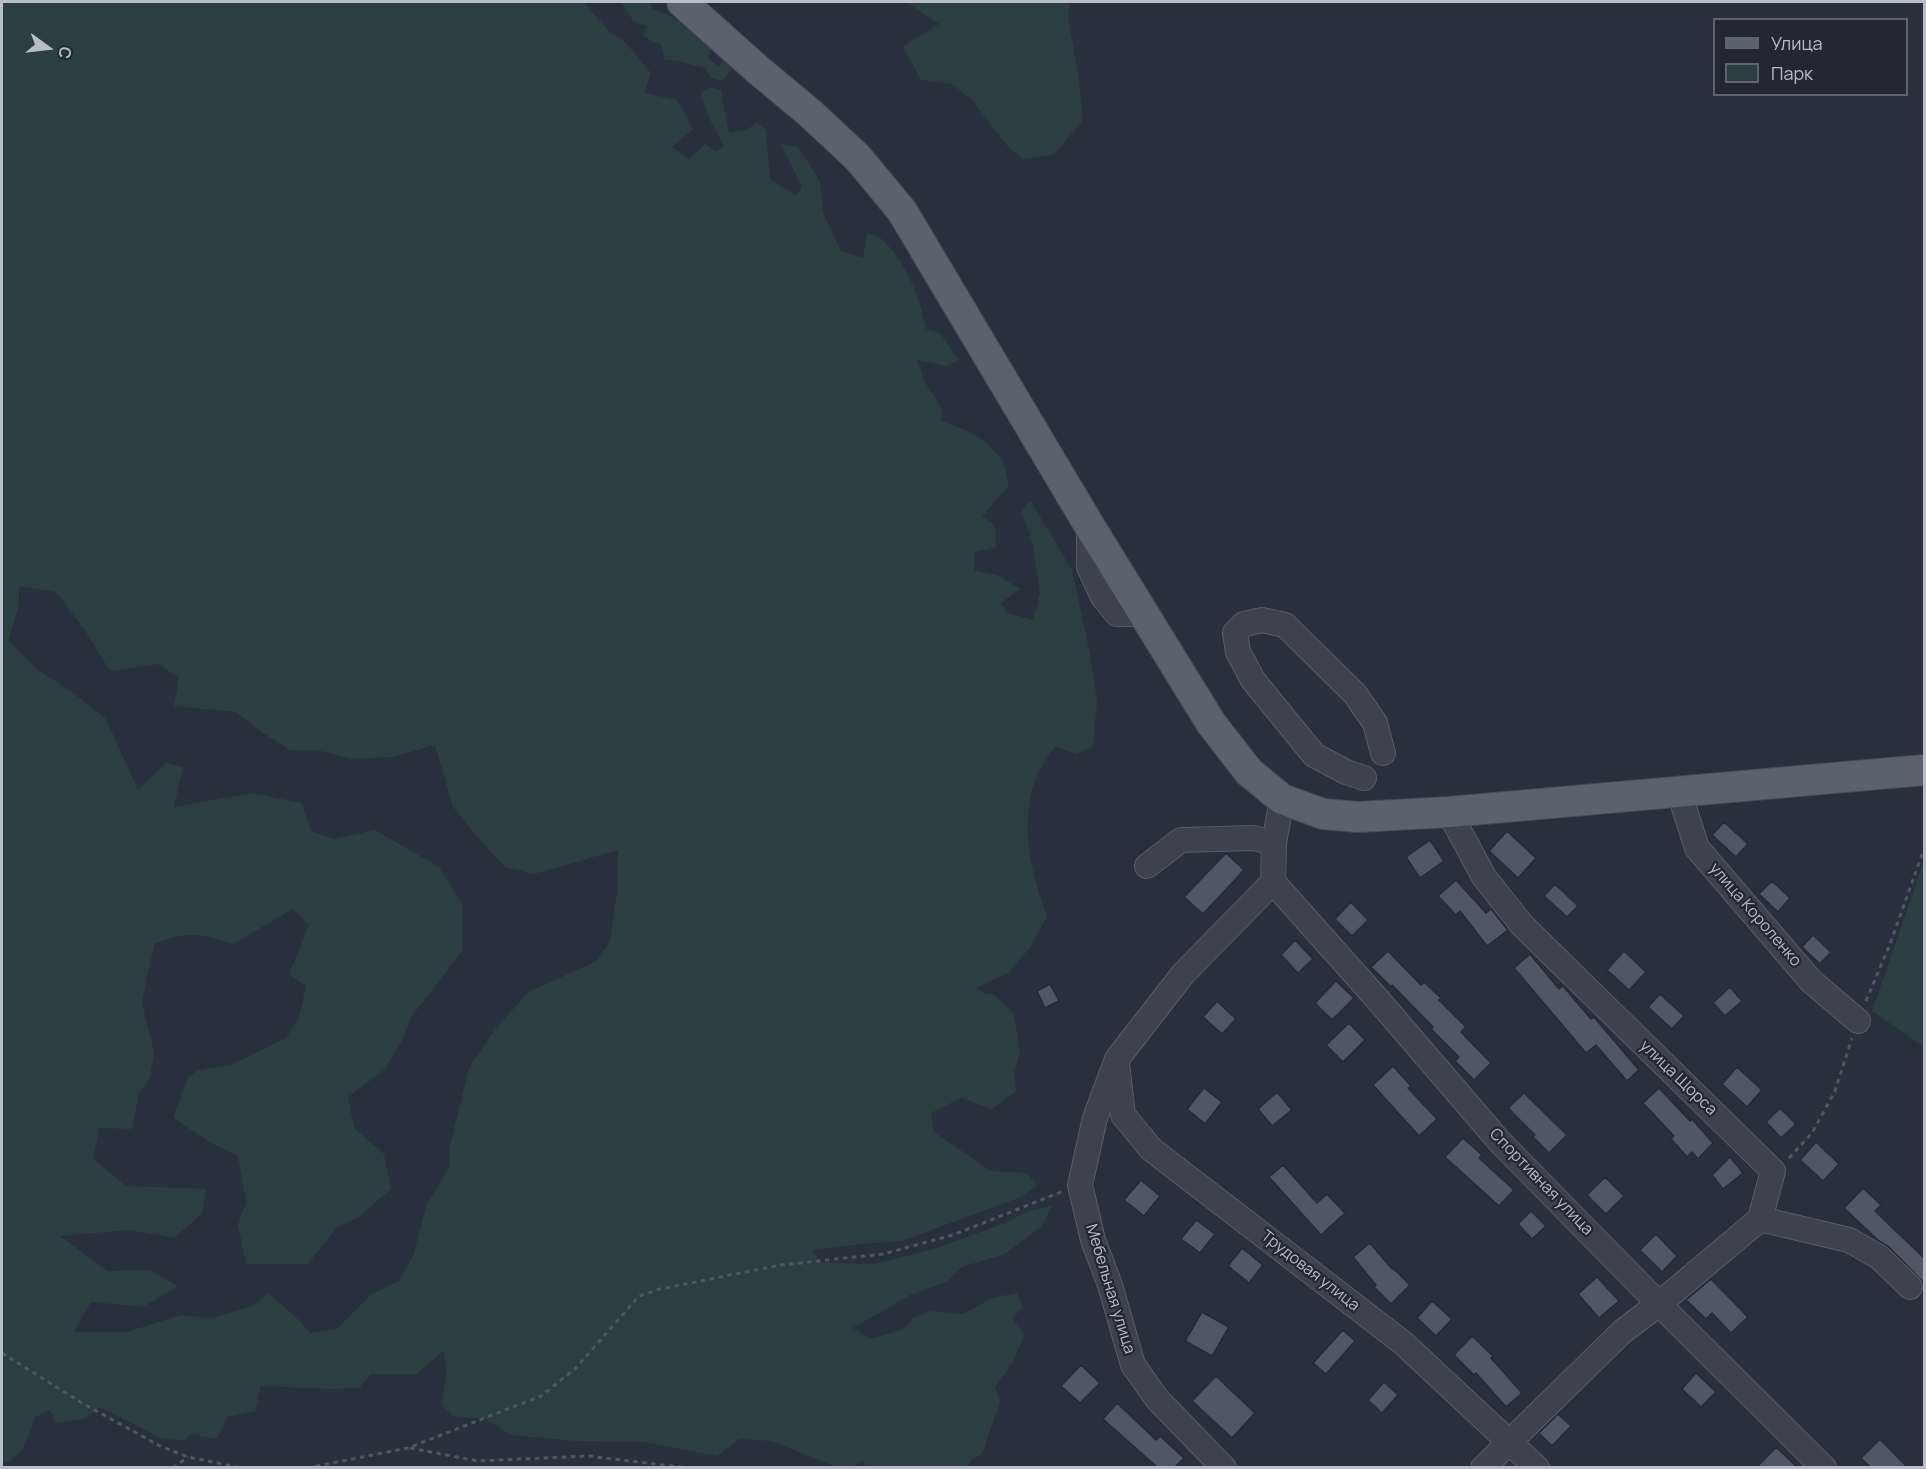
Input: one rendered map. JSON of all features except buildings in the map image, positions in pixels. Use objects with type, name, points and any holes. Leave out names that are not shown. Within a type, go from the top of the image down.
[{"type":"main road","points":[[682,2],[858,158],[902,211],[1089,525],[1211,723],[1249,772],[1282,799],[1323,814],[1358,817],[1449,812],[1924,770]]},
{"type":"street","points":[[1358,817],[1364,778],[1383,753],[1375,723],[1355,694],[1285,625],[1262,620],[1245,624],[1235,633],[1238,652],[1254,680],[1314,755],[1346,772],[1364,778]]},
{"type":"street","name":"улица Короленко","points":[[1679,792],[1697,848],[1811,981],[1858,1021]]},
{"type":"street","points":[[1080,1185],[1095,1118],[1117,1059],[1182,974],[1273,882],[1274,843],[1282,799]]},
{"type":"street","name":"улица Щорса","points":[[1449,812],[1484,877],[1522,925],[1773,1171],[1760,1220]]},
{"type":"street","points":[[1147,866],[1181,840],[1254,838],[1274,843]]},
{"type":"street","name":"Спортивная улица","points":[[1273,882],[1500,1142],[1824,1467]]},
{"type":"street","name":"Трудовая улица","points":[[1117,1059],[1123,1115],[1151,1149],[1403,1343],[1537,1467]]},
{"type":"street","name":"Мебельная улица","points":[[1080,1185],[1093,1240],[1110,1285],[1133,1365],[1158,1400],[1224,1467]]},
{"type":"street","points":[[1483,1467],[1623,1331],[1760,1220],[1849,1240],[1879,1257],[1910,1287]]},
{"type":"path","points":[[307,1467],[408,1448],[541,1395],[575,1369],[639,1296],[660,1289],[781,1265],[882,1254],[953,1235],[1080,1185]]},
{"type":"path","points":[[2,1353],[102,1414],[160,1446],[188,1456],[241,1467]]},
{"type":"path","points":[[408,1448],[478,1461],[588,1456],[688,1467]]},
{"type":"path","points":[[172,1467],[188,1456]]},
{"type":"green space","points":[[2,2],[583,2],[609,31],[626,43],[651,73],[644,93],[677,100],[693,129],[672,147],[689,159],[705,144],[716,152],[724,146],[710,120],[701,92],[711,87],[721,90],[729,133],[746,130],[757,123],[766,130],[770,179],[796,196],[802,187],[781,144],[798,147],[820,181],[823,212],[841,251],[863,258],[867,233],[882,240],[899,260],[916,294],[926,329],[940,333],[959,360],[946,366],[917,360],[925,382],[942,409],[941,421],[982,439],[1003,462],[1009,486],[982,516],[995,526],[996,547],[975,552],[974,570],[999,576],[1020,589],[1001,603],[1008,613],[1033,620],[1040,593],[1032,541],[1022,511],[1030,500],[1072,570],[1090,654],[1097,701],[1093,747],[1076,754],[1055,746],[1038,774],[1030,800],[1028,834],[1033,868],[1047,917],[1029,949],[1008,973],[976,988],[983,993],[994,995],[1013,1012],[1020,1050],[1014,1074],[1016,1091],[992,1109],[961,1098],[931,1113],[934,1132],[991,1171],[1026,1173],[1037,1185],[1021,1197],[902,1241],[812,1250],[820,1262],[874,1264],[937,1248],[1002,1224],[1031,1210],[1052,1206],[1041,1227],[1005,1254],[962,1267],[946,1282],[910,1295],[853,1328],[871,1339],[904,1329],[912,1318],[932,1311],[963,1314],[992,1298],[1017,1293],[1023,1307],[1012,1319],[1025,1334],[1013,1362],[995,1388],[1000,1402],[982,1454],[970,1461],[969,1467],[866,1467],[863,1461],[851,1467],[836,1467],[772,1441],[740,1439],[717,1456],[644,1442],[575,1441],[511,1435],[485,1419],[453,1416],[442,1405],[446,1373],[444,1350],[417,1374],[371,1374],[359,1388],[261,1386],[255,1411],[228,1417],[217,1439],[190,1434],[185,1441],[161,1438],[100,1407],[84,1419],[56,1423],[50,1410],[35,1417],[20,1452],[9,1461],[2,1463]],"holes":[[[19,586],[56,592],[84,629],[110,671],[159,664],[179,678],[174,706],[236,712],[290,750],[321,751],[352,759],[393,757],[435,745],[453,807],[505,867],[534,874],[618,850],[617,893],[610,941],[595,962],[528,992],[494,1031],[469,1067],[450,1146],[450,1166],[427,1204],[413,1256],[399,1281],[372,1294],[337,1329],[310,1333],[300,1321],[269,1294],[249,1307],[211,1318],[181,1315],[127,1332],[74,1332],[91,1302],[143,1307],[178,1286],[149,1270],[108,1271],[60,1236],[130,1230],[174,1238],[202,1214],[206,1189],[126,1186],[93,1159],[99,1128],[132,1129],[139,1094],[150,1077],[154,1052],[142,1003],[154,944],[185,935],[202,936],[233,944],[293,909],[309,925],[289,974],[306,986],[299,1017],[286,1038],[231,1065],[195,1072],[188,1078],[173,1118],[211,1143],[238,1156],[246,1202],[238,1225],[246,1264],[308,1264],[336,1228],[359,1217],[391,1189],[384,1154],[354,1128],[348,1097],[384,1070],[401,1043],[412,1016],[462,951],[463,905],[439,867],[375,830],[334,839],[311,831],[302,803],[251,793],[174,807],[183,767],[166,763],[138,790],[106,719],[71,691],[38,670],[8,640],[19,606]]]},
{"type":"green space","points":[[621,2],[650,2],[653,9],[684,24],[712,45],[708,58],[719,67],[723,60],[732,69],[722,81],[711,78],[705,68],[665,60],[661,44],[652,42],[643,35],[647,26],[634,22]]},
{"type":"green space","points":[[906,2],[1070,2],[1068,17],[1079,80],[1083,120],[1054,155],[1023,159],[1009,148],[973,101],[952,84],[921,80],[903,46],[939,24]]},
{"type":"green space","points":[[1924,861],[1924,1047],[1872,1011]]}]
